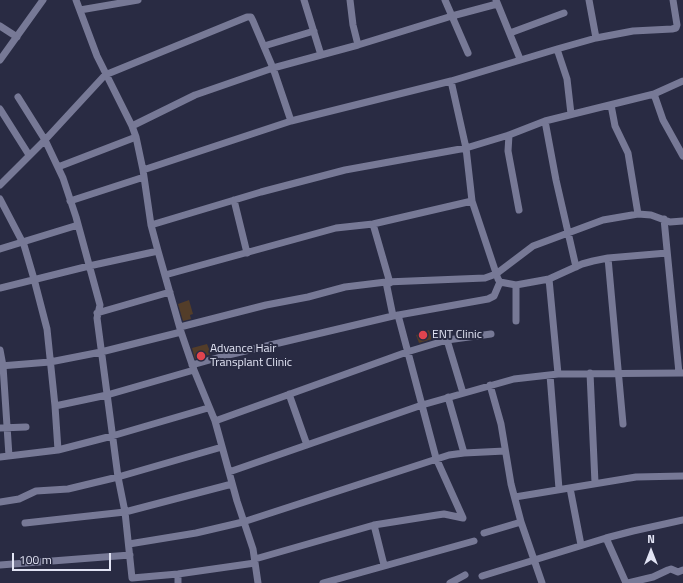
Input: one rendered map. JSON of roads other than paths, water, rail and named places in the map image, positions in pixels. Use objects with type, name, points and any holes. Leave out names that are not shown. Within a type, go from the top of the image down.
[{"type":"street","points":[[76,0],[92,45],[105,75],[132,126],[136,137],[144,174],[151,225],[158,251],[180,329],[193,368],[208,408],[215,421],[243,522],[250,541],[258,583]]},
{"type":"street","points":[[80,10],[138,0]]},
{"type":"street","points":[[304,0],[321,55]]},
{"type":"street","points":[[350,0],[353,25],[358,45]]},
{"type":"street","points":[[445,0],[468,53]]},
{"type":"street","points":[[589,0],[596,38]]},
{"type":"street","points":[[70,201],[291,121],[451,81],[520,59],[596,38],[633,32],[676,28],[677,22],[673,0]]},
{"type":"street","points":[[0,60],[17,37],[39,1]]},
{"type":"street","points":[[132,126],[195,95],[273,68],[358,45],[496,2],[520,59]]},
{"type":"street","points":[[510,33],[564,13]]},
{"type":"street","points":[[0,185],[45,140],[105,75],[247,17],[251,17],[264,46],[291,121]]},
{"type":"street","points":[[0,26],[17,37]]},
{"type":"street","points":[[264,46],[314,31]]},
{"type":"street","points":[[557,49],[567,79],[572,114]]},
{"type":"street","points":[[54,406],[108,395],[193,368],[224,356],[395,316],[488,299],[494,296],[500,282],[472,201],[466,148],[451,81]]},
{"type":"street","points":[[151,225],[234,200],[345,170],[466,148],[545,121],[654,94],[683,81]]},
{"type":"street","points":[[654,94],[663,120],[683,156]]},
{"type":"street","points":[[18,97],[45,140],[58,167],[78,225],[100,305],[97,313],[101,352],[118,477],[125,512],[132,581],[255,561],[374,525],[444,514],[463,518],[436,458],[407,352],[395,316],[373,224]]},
{"type":"street","points":[[611,105],[615,126],[628,153],[638,214]]},
{"type":"street","points":[[0,109],[29,155]]},
{"type":"street","points":[[545,121],[567,234],[576,267]]},
{"type":"street","points":[[509,134],[508,151],[519,210]]},
{"type":"street","points":[[58,167],[136,137]]},
{"type":"street","points":[[0,199],[22,241],[47,329],[58,450]]},
{"type":"street","points":[[234,200],[247,253]]},
{"type":"street","points":[[165,275],[336,228],[373,224],[472,201]]},
{"type":"street","points":[[1,366],[50,362],[101,352],[266,305],[318,295],[345,287],[388,282],[485,278],[496,274],[533,246],[603,220],[638,214],[651,215],[670,222],[683,221]]},
{"type":"street","points":[[229,472],[422,405],[514,379],[590,373],[681,373],[664,219]]},
{"type":"street","points":[[0,249],[78,225]]},
{"type":"street","points":[[0,287],[158,251]]},
{"type":"street","points":[[500,282],[516,285],[549,279],[582,264],[608,258],[667,253]]},
{"type":"street","points":[[608,258],[623,424]]},
{"type":"street","points":[[549,279],[559,490]]},
{"type":"street","points":[[516,285],[516,321]]},
{"type":"street","points":[[97,313],[170,292]]},
{"type":"street","points":[[215,421],[407,352],[447,340],[491,334]]},
{"type":"street","points":[[447,340],[462,393]]},
{"type":"street","points":[[0,350],[4,428],[9,456]]},
{"type":"street","points":[[590,373],[595,483]]},
{"type":"street","points":[[490,385],[498,412],[509,474],[515,497],[542,583]]},
{"type":"street","points":[[290,394],[307,445]]},
{"type":"street","points":[[448,397],[464,453]]},
{"type":"street","points":[[0,457],[58,450],[208,408]]},
{"type":"street","points":[[4,428],[26,427]]},
{"type":"street","points":[[0,502],[19,499],[33,492],[64,490],[118,477],[222,447]]},
{"type":"street","points":[[129,544],[196,533],[243,522],[436,458],[464,453],[505,451]]},
{"type":"street","points":[[515,497],[636,477],[683,476]]},
{"type":"street","points":[[25,523],[125,512],[232,484]]},
{"type":"street","points":[[570,488],[581,545]]},
{"type":"street","points":[[482,576],[606,538],[683,520]]},
{"type":"street","points":[[484,533],[522,522]]},
{"type":"street","points":[[374,525],[384,565]]},
{"type":"street","points":[[606,538],[627,583],[653,577],[671,569],[678,572],[683,570]]},
{"type":"street","points":[[323,583],[474,541]]},
{"type":"street","points":[[0,566],[130,555]]},
{"type":"street","points":[[178,574],[178,583]]},
{"type":"street","points":[[450,583],[465,575]]},
{"type":"place","name":"ENT Clinic","points":[[423,335]]},
{"type":"place","name":"Advance Hair Transplant Clinic","points":[[201,356]]}]
